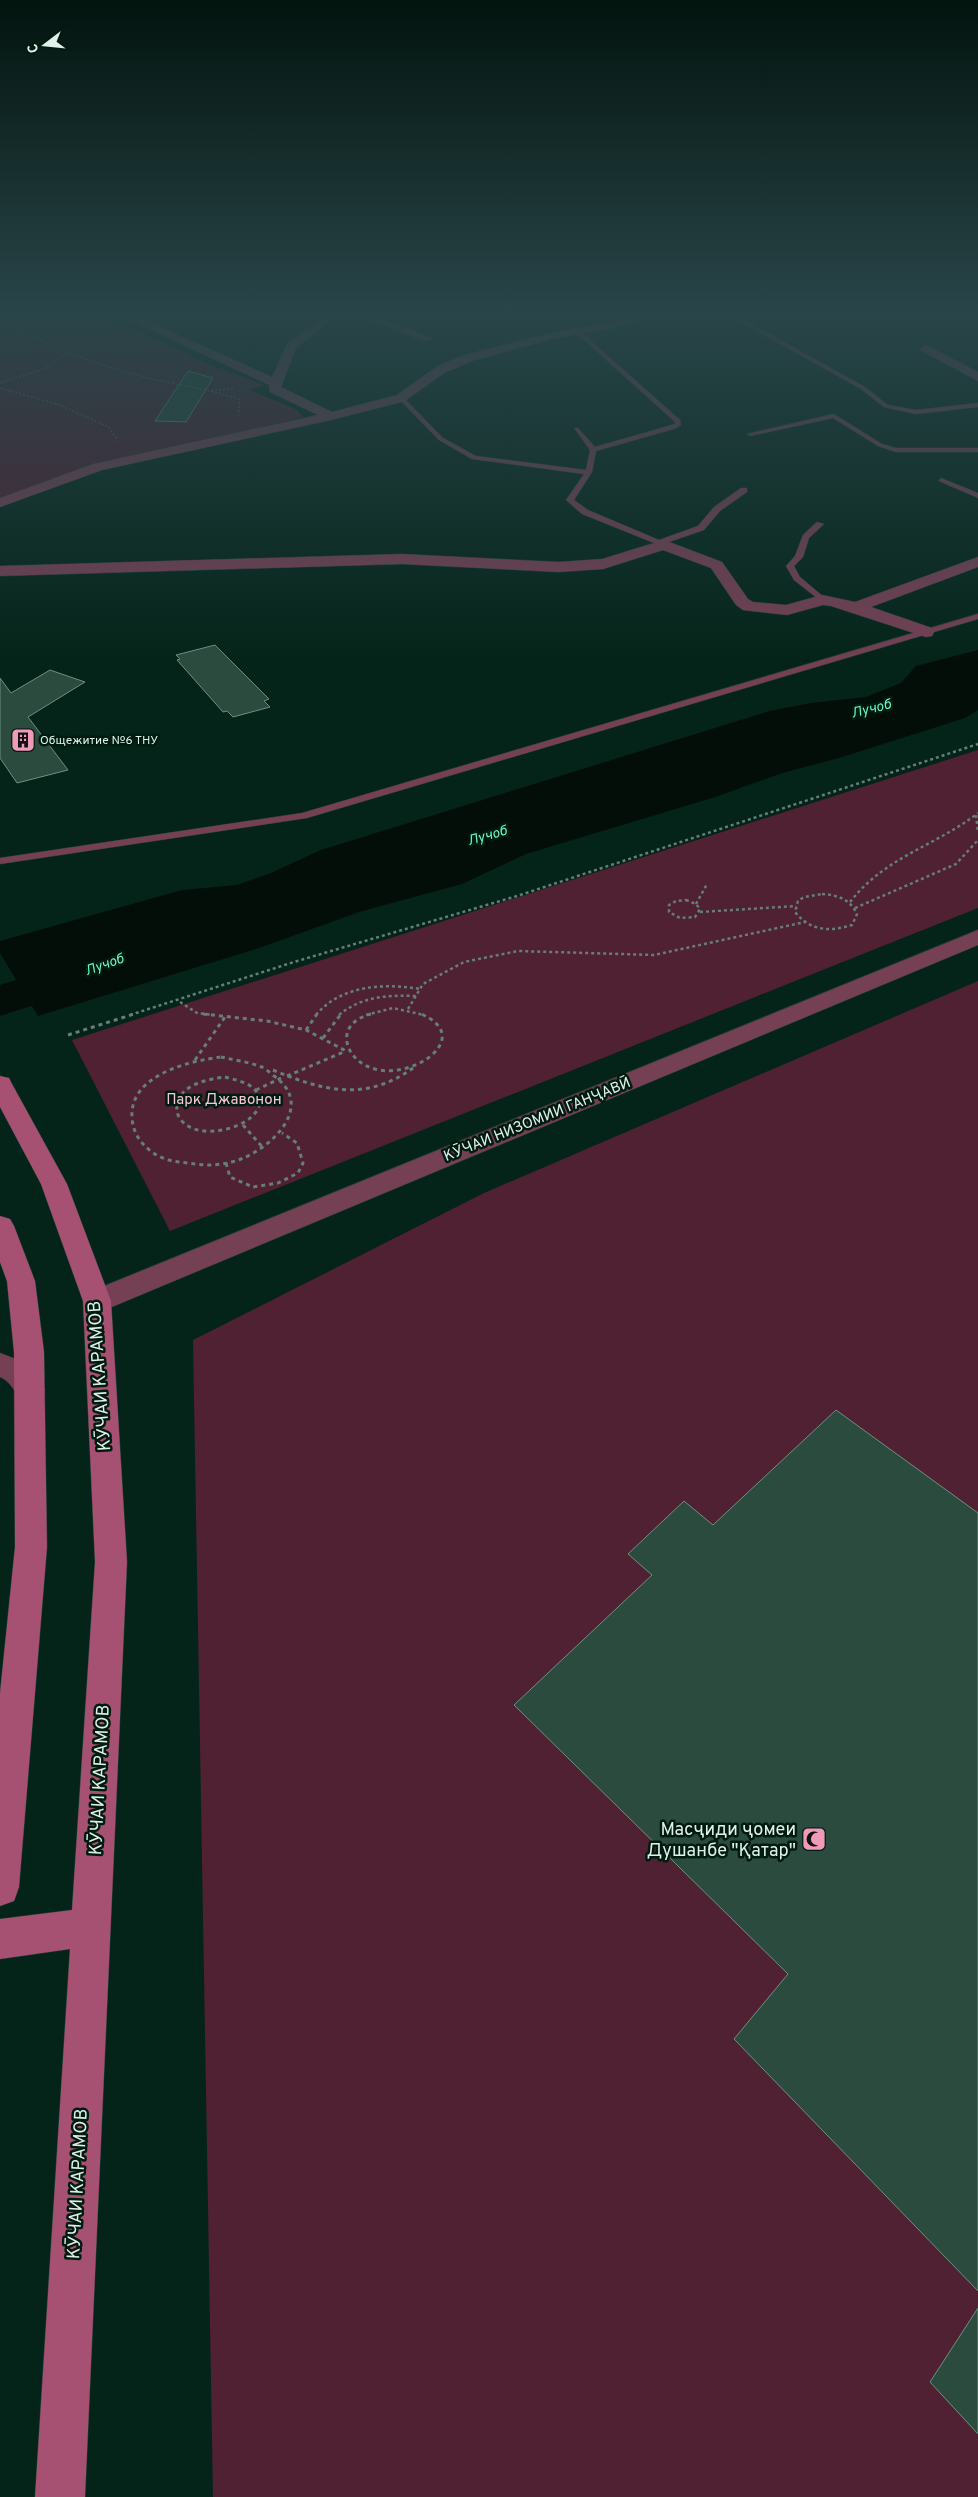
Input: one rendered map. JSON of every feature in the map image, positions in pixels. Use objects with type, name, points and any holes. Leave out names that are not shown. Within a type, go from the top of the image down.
[{"type":"main road","name":"КӮЧАИ КАРАМОВ","points":[[0,1084],[54,1184],[96,1301],[111,1562],[60,2497]]},
{"type":"main road","points":[[0,1226],[21,1281],[30,1352],[31,1547],[0,1888]]},
{"type":"main road","points":[[0,1939],[91,1926]]},
{"type":"street","points":[[0,503],[98,467],[274,429]]},
{"type":"street","points":[[0,571],[402,559],[559,567],[603,564],[661,544],[717,565],[742,602],[749,607],[787,610],[822,600],[856,607],[926,632]]},
{"type":"street","points":[[856,607],[978,562]]},
{"type":"street","name":"КӮЧАИ НИЗОМИИ ГАНҶАВӢ","points":[[96,1301],[978,937]]},
{"type":"street","points":[[0,1365],[16,1371],[30,1389]]},
{"type":"lane","points":[[431,429],[441,439],[474,458],[589,472]]},
{"type":"lane","points":[[576,429],[593,450],[589,472],[570,500],[574,506],[661,544],[701,528],[717,509],[744,490]]},
{"type":"lane","points":[[593,450],[670,429]]},
{"type":"lane","points":[[750,434],[776,429]]},
{"type":"lane","points":[[853,429],[880,446],[896,450],[978,450]]},
{"type":"lane","points":[[941,480],[978,496]]},
{"type":"lane","points":[[820,524],[806,537],[799,557],[790,566],[797,578],[822,600]]},
{"type":"lane","points":[[0,861],[303,816],[978,616]]},
{"type":"path","points":[[110,429],[122,446]]},
{"type":"path","points":[[68,1035],[179,1001],[294,962],[516,896],[978,744]]},
{"type":"path","points":[[977,814],[978,832]]},
{"type":"path","points":[[850,902],[861,884],[890,862],[964,825],[977,814]]},
{"type":"path","points":[[855,908],[956,864],[978,840]]},
{"type":"path","points":[[696,904],[707,884]]},
{"type":"path","points":[[822,894],[842,898],[850,902],[855,908],[856,920],[844,928],[823,929],[805,922],[795,912],[796,906],[804,897],[822,894]]},
{"type":"path","points":[[700,912],[696,904],[681,900],[672,902],[668,908],[671,914],[685,919],[695,917],[700,912],[796,906]]},
{"type":"path","points":[[408,1009],[423,984],[464,962],[518,951],[654,956],[805,922]]},
{"type":"path","points":[[306,1030],[318,1012],[334,999],[349,993],[363,988],[396,984],[420,989]]},
{"type":"path","points":[[323,1038],[330,1023],[344,1009],[366,998],[394,994],[416,996]]},
{"type":"path","points":[[179,1001],[197,1013],[267,1021],[306,1030],[347,1051],[355,1060],[367,1067],[383,1071],[400,1071],[416,1067]]},
{"type":"path","points":[[268,1068],[280,1078],[292,1097],[291,1115],[282,1133],[264,1149],[240,1160],[212,1166],[184,1166],[160,1158],[142,1146],[132,1130],[131,1113],[142,1090],[152,1080],[171,1068],[195,1060],[230,1058],[246,1060],[268,1068],[286,1076],[330,1089],[360,1090],[389,1084],[434,1055],[442,1039],[439,1029],[433,1020],[408,1009],[378,1010],[364,1015],[353,1022],[346,1031],[344,1041],[347,1051]]},
{"type":"path","points":[[195,1060],[225,1017]]},
{"type":"path","points":[[256,1090],[280,1078],[347,1051]]},
{"type":"path","points":[[212,1078],[237,1079],[248,1083],[256,1090],[259,1098],[259,1108],[244,1125],[230,1131],[202,1132],[190,1128],[181,1122],[176,1113],[176,1104],[188,1088],[212,1078]]},
{"type":"path","points":[[244,1125],[264,1149]]},
{"type":"path","points":[[226,1163],[230,1177],[252,1187],[278,1183],[298,1174],[303,1163],[297,1142],[282,1133]]},
{"type":"green space","points":[[0,429],[255,429],[167,450],[0,500]]},
{"type":"green space","name":"Парк Джавонон","points":[[978,750],[978,908],[170,1231],[72,1040]]},
{"type":"green space","name":"Масҷиди ҷомеи Душанбе \"Қатар\"","points":[[978,981],[978,2497],[213,2497],[193,1340],[484,1193]]},
{"type":"water","points":[[978,650],[978,710],[965,718],[839,758],[782,773],[712,798],[526,854],[462,884],[359,912],[259,948],[38,1016],[0,953],[0,941],[182,890],[237,885],[271,873],[321,850],[770,711],[811,703],[866,697],[901,683],[916,666]]},
{"type":"building","points":[[215,645],[269,699],[264,701],[270,707],[233,717],[227,711],[223,712],[177,660],[180,659],[176,655]]},
{"type":"building","name":"Общежитие №6 ТНУ","points":[[50,670],[85,682],[28,717],[68,770],[17,783],[0,758],[0,678],[11,693]]},
{"type":"building","name":"Масҷиди ҷомеи Душанбе \"Қатар\"","points":[[836,1410],[978,1513],[978,2291],[734,2039],[788,1974],[514,1705],[652,1575],[628,1554],[684,1501],[713,1525]]},
{"type":"building","points":[[978,2308],[978,2434],[930,2382]]},
{"type":"waterway","name":"Лучоб","points":[[0,1001],[100,968]]},
{"type":"place","name":"Общежитие №6 ТНУ","points":[[23,740]]},
{"type":"place","name":"Масҷиди ҷомеи Душанбе \"Қатар\"","points":[[814,1839]]}]
